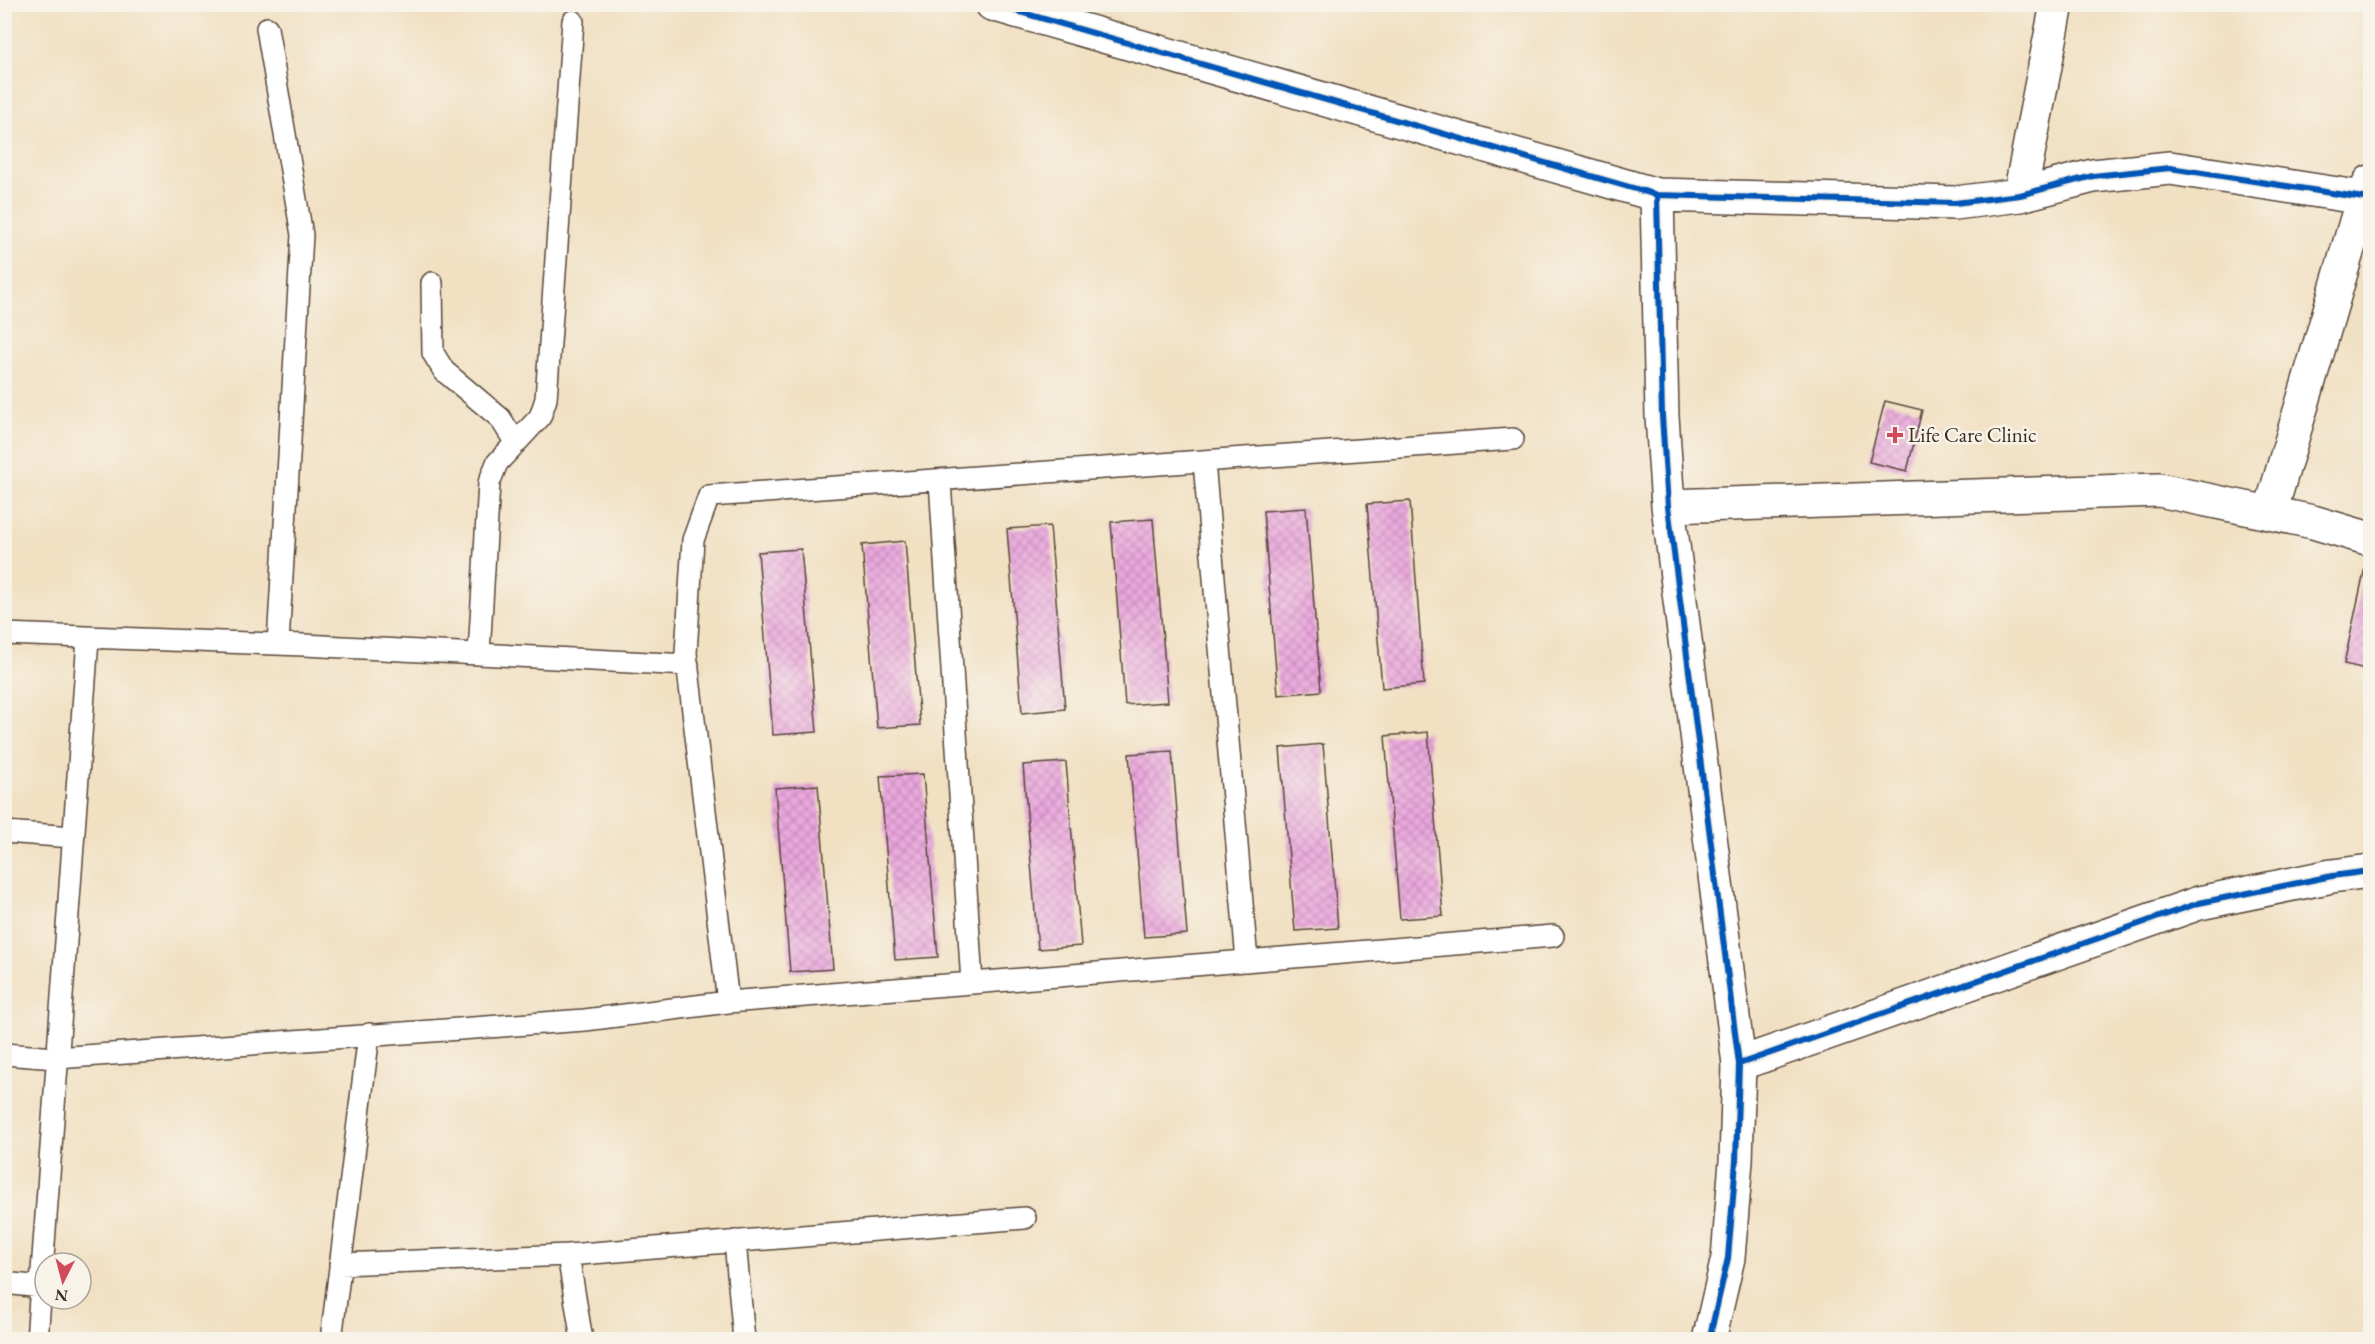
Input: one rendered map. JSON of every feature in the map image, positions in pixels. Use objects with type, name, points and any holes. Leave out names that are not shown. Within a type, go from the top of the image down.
[{"type":"street","points":[[992,4],[1658,195],[1955,203],[2020,195],[2093,176],[2170,168],[2368,193],[2270,513]]},
{"type":"street","points":[[2020,195],[2057,4]]},
{"type":"street","points":[[1658,195],[1662,416],[1668,506],[1739,1064],[1736,1161],[1728,1258],[1709,1340]]},
{"type":"street","points":[[1668,506],[2159,490],[2313,522],[2370,539]]},
{"type":"street","points":[[1739,1064],[2199,903],[2332,876],[2370,871]]},
{"type":"lane","points":[[479,654],[489,483],[497,463],[540,417],[546,399],[573,21]]},
{"type":"lane","points":[[267,28],[302,235],[278,644]]},
{"type":"lane","points":[[432,283],[433,353],[444,371],[500,418],[516,443]]},
{"type":"lane","points":[[728,1002],[688,665],[693,540],[709,496],[1513,439]]},
{"type":"lane","points":[[1204,462],[1247,961]]},
{"type":"lane","points":[[940,481],[972,983]]},
{"type":"lane","points":[[4,634],[88,639],[278,644],[688,665]]},
{"type":"lane","points":[[43,1251],[88,639]]},
{"type":"lane","points":[[4,832],[73,837]]},
{"type":"lane","points":[[4,1054],[56,1058],[585,1020],[728,1002],[1553,936]]},
{"type":"lane","points":[[331,1340],[369,1034]]},
{"type":"lane","points":[[340,1264],[568,1255],[1025,1218]]},
{"type":"lane","points":[[735,1241],[744,1340]]},
{"type":"lane","points":[[568,1255],[582,1340]]},
{"type":"lane","points":[[4,1283],[33,1286]]},
{"type":"lane","points":[[37,1340],[39,1311]]},
{"type":"building","points":[[1885,401],[1922,410],[1907,471],[1869,462]]},
{"type":"building","points":[[1410,501],[1424,684],[1382,688],[1367,504]]},
{"type":"building","points":[[1306,508],[1321,691],[1278,695],[1263,511]]},
{"type":"building","points":[[1153,519],[1168,702],[1125,705],[1111,522]]},
{"type":"building","points":[[1050,526],[1065,709],[1022,713],[1007,529]]},
{"type":"building","points":[[905,541],[920,725],[877,728],[862,545]]},
{"type":"building","points":[[801,549],[817,732],[773,735],[758,552]]},
{"type":"building","points":[[2367,558],[2370,559],[2370,670],[2344,664]]},
{"type":"building","points":[[1428,732],[1443,916],[1400,919],[1385,736]]},
{"type":"building","points":[[1323,744],[1338,928],[1295,931],[1280,748]]},
{"type":"building","points":[[1172,751],[1187,934],[1144,937],[1129,754]]},
{"type":"building","points":[[1066,762],[1081,946],[1038,949],[1023,765]]},
{"type":"building","points":[[923,774],[938,957],[895,960],[880,776]]},
{"type":"building","points":[[818,785],[833,969],[790,972],[775,788]]},
{"type":"cycle path","points":[[992,4],[1657,195],[1662,416],[1668,506],[1739,1064]]},
{"type":"cycle path","points":[[1657,195],[1955,203],[2020,195],[2093,176],[2170,168],[2370,199]]},
{"type":"cycle path","points":[[1709,1340],[1728,1258],[1736,1161],[1739,1064],[2199,903],[2332,876],[2370,871]]},
{"type":"place","name":"Life Care Clinic","points":[[1895,435]]}]
